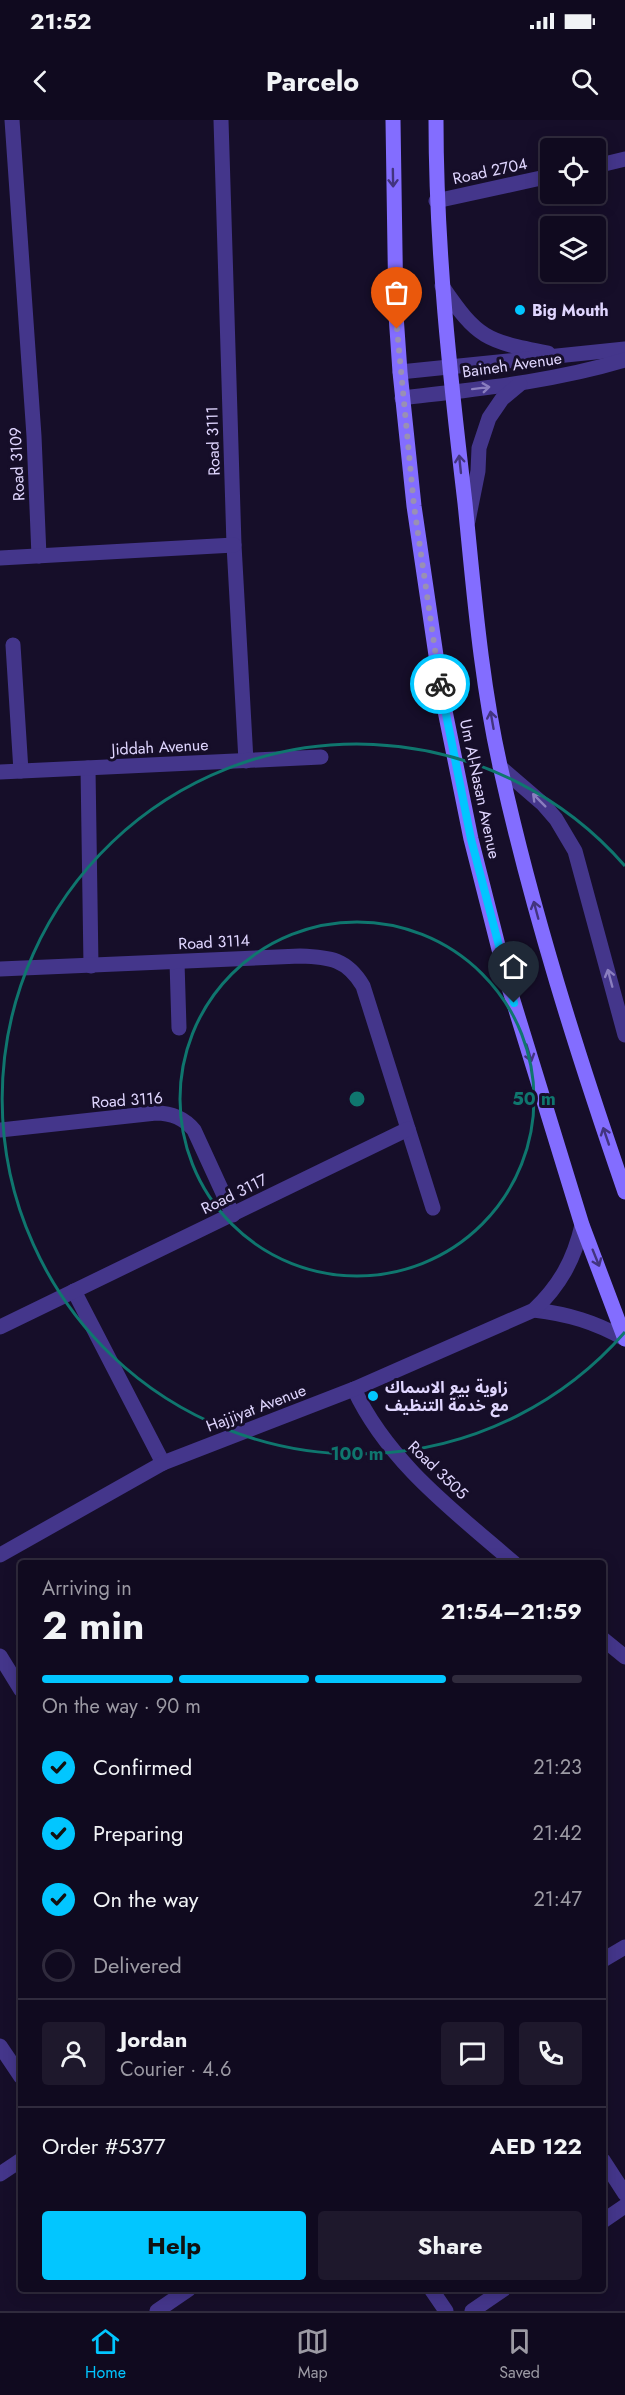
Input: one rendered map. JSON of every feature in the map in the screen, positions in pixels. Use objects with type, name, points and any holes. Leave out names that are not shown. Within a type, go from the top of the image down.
[{"type":"main road","name":"Um Al-Nasan Avenue","points":[[393,120],[396,315],[402,398],[414,506],[442,696],[471,839],[507,981],[582,1225],[625,1339]]},
{"type":"main road","name":"Um Al-Nasan Avenue","points":[[436,120],[436,201],[449,368],[486,690],[500,768],[524,870],[552,971],[625,1192]]},
{"type":"street","name":"Road 3109","points":[[12,120],[34,436],[39,556]]},
{"type":"street","name":"Road 3111","points":[[221,120],[234,545],[246,761]]},
{"type":"street","points":[[606,164],[625,159]]},
{"type":"street","name":"Road 2704","points":[[436,201],[540,178]]},
{"type":"street","points":[[442,286],[468,323],[487,338],[507,345],[563,356]]},
{"type":"street","name":"Baineh Avenue","points":[[400,372],[625,349]]},
{"type":"street","name":"Baineh Avenue","points":[[402,398],[521,384],[625,360]]},
{"type":"street","points":[[467,527],[478,471],[479,448],[489,418],[502,399],[521,384]]},
{"type":"street","points":[[0,558],[234,545]]},
{"type":"street","points":[[13,645],[21,771]]},
{"type":"street","name":"Jiddah Avenue","points":[[0,772],[321,757]]},
{"type":"street","points":[[88,768],[91,966]]},
{"type":"street","points":[[500,768],[543,804],[556,819],[575,851],[625,1035]]},
{"type":"street","name":"Road 3114","points":[[0,969],[300,956],[325,957],[339,962],[348,966],[363,986],[408,1130]]},
{"type":"street","points":[[177,962],[179,1028]]},
{"type":"street","name":"Road 3116","points":[[0,1130],[156,1113],[173,1115],[194,1130],[232,1215]]},
{"type":"street","points":[[408,1130],[433,1208]]},
{"type":"street","name":"Road 3117","points":[[0,1327],[408,1130]]},
{"type":"street","name":"Hajjiyat Avenue","points":[[0,1555],[163,1464],[354,1389],[534,1310],[552,1293],[566,1272],[577,1249],[582,1225]]},
{"type":"street","points":[[74,1291],[163,1464]]},
{"type":"street","points":[[534,1310],[585,1319],[625,1339]]},
{"type":"street","name":"Road 3505","points":[[354,1389],[368,1416],[401,1461],[439,1498],[511,1560]]},
{"type":"street","points":[[606,1641],[625,1657]]},
{"type":"street","points":[[0,1656],[18,1685]]},
{"type":"street","points":[[606,1958],[625,1947]]},
{"type":"street","points":[[0,2046],[18,2073]]},
{"type":"street","points":[[0,2174],[18,2162]]},
{"type":"street","points":[[606,2165],[625,2194]]},
{"type":"street","points":[[606,2219],[625,2206]]},
{"type":"street","points":[[160,2310],[185,2292]]},
{"type":"street","points":[[433,2292],[446,2311]]},
{"type":"street","points":[[472,2311],[500,2292]]},
{"type":"way so far","points":[[397,329],[414,506],[440,684]]},
{"type":"place","name":"Big Mouth","points":[[520,310]]},
{"type":"place","name":"زاوية بيع الاسماك مع خدمة التنظيف","points":[[373,1396]]},
{"type":"route","points":[[440,684],[471,839],[514,1003]]}]
